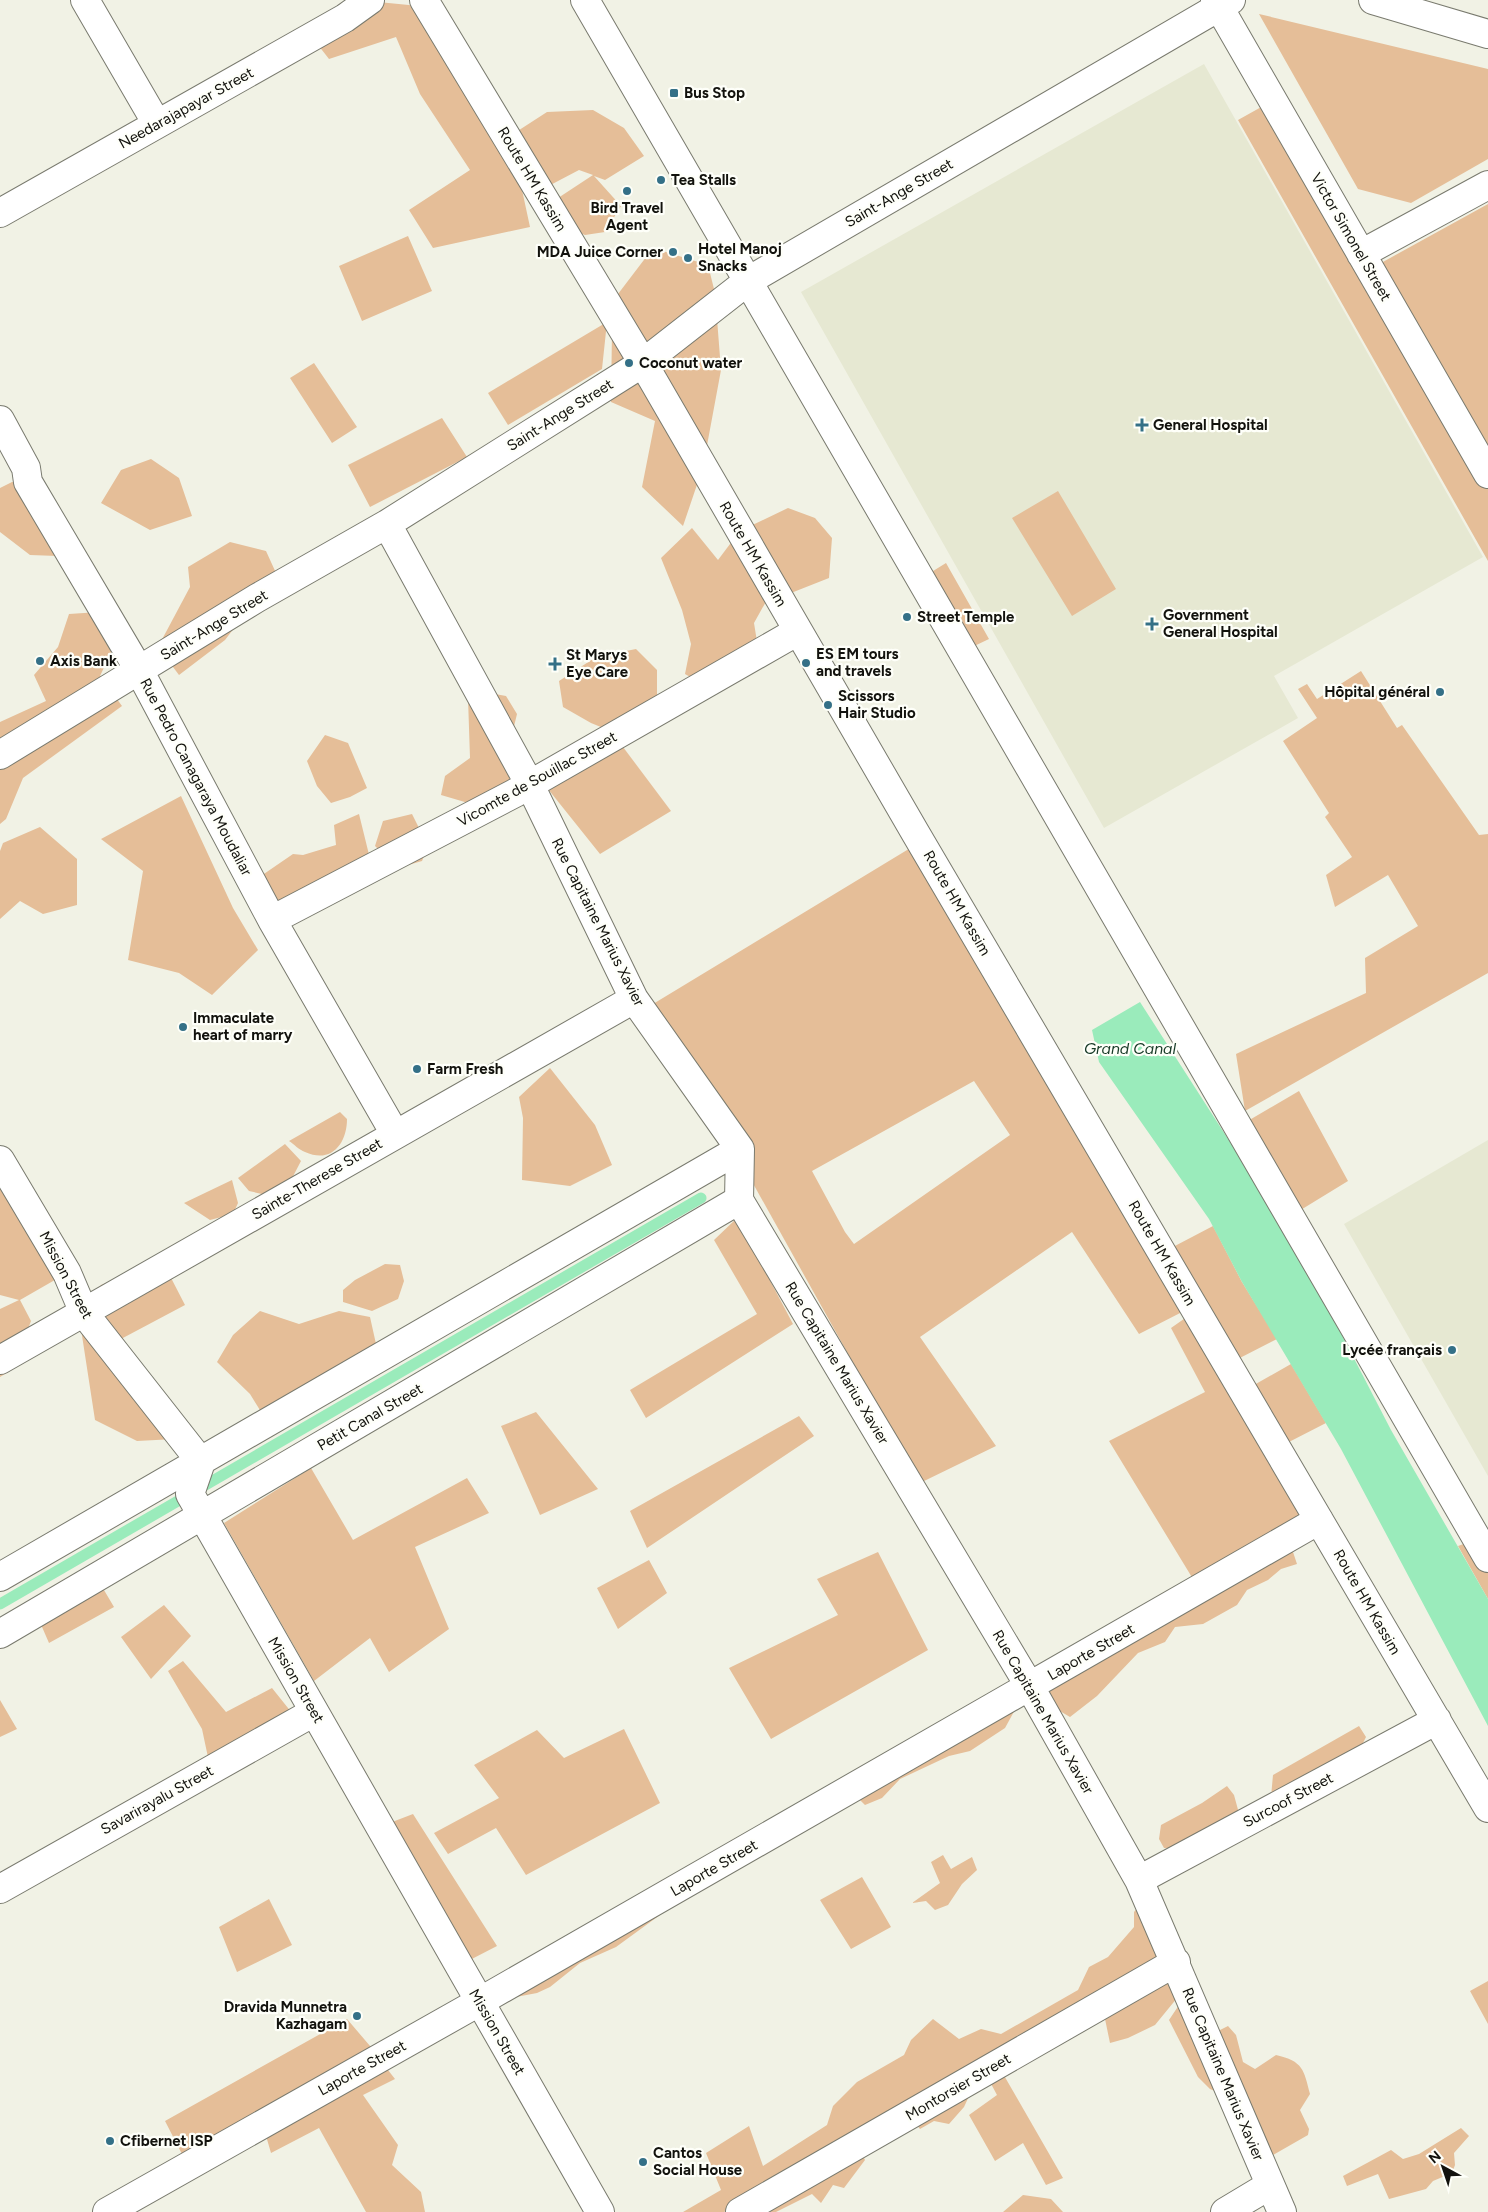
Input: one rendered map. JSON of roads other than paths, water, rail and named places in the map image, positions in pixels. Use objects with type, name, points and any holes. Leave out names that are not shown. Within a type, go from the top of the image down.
[{"type":"street","points":[[85,0],[157,124]]},
{"type":"street","name":"Needarajapayar Street","points":[[0,213],[345,18],[370,0]]},
{"type":"street","name":"Route HM Kassim","points":[[424,0],[643,363],[798,632],[1488,1808]]},
{"type":"street","points":[[585,0],[1488,1558]]},
{"type":"street","points":[[1373,0],[1488,34]]},
{"type":"street","name":"Saint-Ange Street","points":[[0,755],[257,598],[387,524],[643,363],[748,281],[1222,2]]},
{"type":"street","name":"Victor Simonel Street","points":[[1222,2],[1361,254],[1488,474]]},
{"type":"street","points":[[1361,254],[1488,185]]},
{"type":"street","name":"Rue Pedro Canagaraya Moudaliar","points":[[0,420],[26,468],[28,482],[139,670],[272,920],[395,1134]]},
{"type":"street","name":"Rue Capitaine Marius Xavier","points":[[387,524],[530,784],[634,999],[740,1149]]},
{"type":"street","name":"Vicomte de Souillac Street","points":[[272,920],[530,784],[798,632]]},
{"type":"street","name":"Sainte-Therese Street","points":[[0,1360],[634,999]]},
{"type":"street","points":[[739,1200],[740,1149]]},
{"type":"street","points":[[0,1577],[740,1149]]},
{"type":"street","name":"Mission Street","points":[[0,1160],[67,1272],[84,1313],[200,1462],[190,1494],[600,2212]]},
{"type":"street","name":"Rue Capitaine Marius Xavier","points":[[739,1200],[1030,1687],[1139,1880],[1176,1962],[1282,2212]]},
{"type":"street","name":"Petit Canal Street","points":[[0,1634],[739,1200]]},
{"type":"street","name":"Laporte Street","points":[[107,2212],[479,2002],[1319,1520]]},
{"type":"street","name":"Savarirayalu Street","points":[[0,1889],[314,1712]]},
{"type":"street","name":"Surcoof Street","points":[[1139,1880],[1437,1720]]},
{"type":"street","name":"Montorsier Street","points":[[740,2212],[1176,1962]]},
{"type":"street","points":[[1225,2212],[1270,2185]]},
{"type":"water","name":"Grand Canal","points":[[1140,1002],[1230,1142],[1315,1283],[1391,1430],[1488,1599],[1488,1726],[1341,1449],[1242,1282],[1209,1219],[1099,1062],[1092,1030]]},
{"type":"waterway","points":[[0,1604],[701,1198]]},
{"type":"place","name":"Bus Stop","points":[[674,93]]},
{"type":"place","name":"Tea Stalls","points":[[661,180]]},
{"type":"place","name":"Bird Travel Agent","points":[[627,191]]},
{"type":"place","name":"MDA Juice Corner","points":[[673,252]]},
{"type":"place","name":"Hotel Manoj Snacks","points":[[688,258]]},
{"type":"place","name":"Coconut water","points":[[629,363]]},
{"type":"place","name":"General Hospital","points":[[1142,425]]},
{"type":"place","name":"Street Temple","points":[[907,617]]},
{"type":"place","name":"Government General Hospital","points":[[1152,624]]},
{"type":"place","name":"Axis Bank","points":[[40,661]]},
{"type":"place","name":"ES EM tours and travels","points":[[806,663]]},
{"type":"place","name":"St Marys Eye Care","points":[[555,664]]},
{"type":"place","name":"Hôpital général","points":[[1440,692]]},
{"type":"place","name":"Scissors Hair Studio","points":[[828,705]]},
{"type":"place","name":"Immaculate heart of marry","points":[[183,1027]]},
{"type":"place","name":"Farm Fresh","points":[[417,1069]]},
{"type":"place","name":"Lycée français","points":[[1452,1350]]},
{"type":"place","name":"Dravida Munnetra Kazhagam","points":[[357,2016]]},
{"type":"place","name":"Cfibernet ISP","points":[[110,2141]]},
{"type":"place","name":"Cantos Social House","points":[[643,2162]]}]
